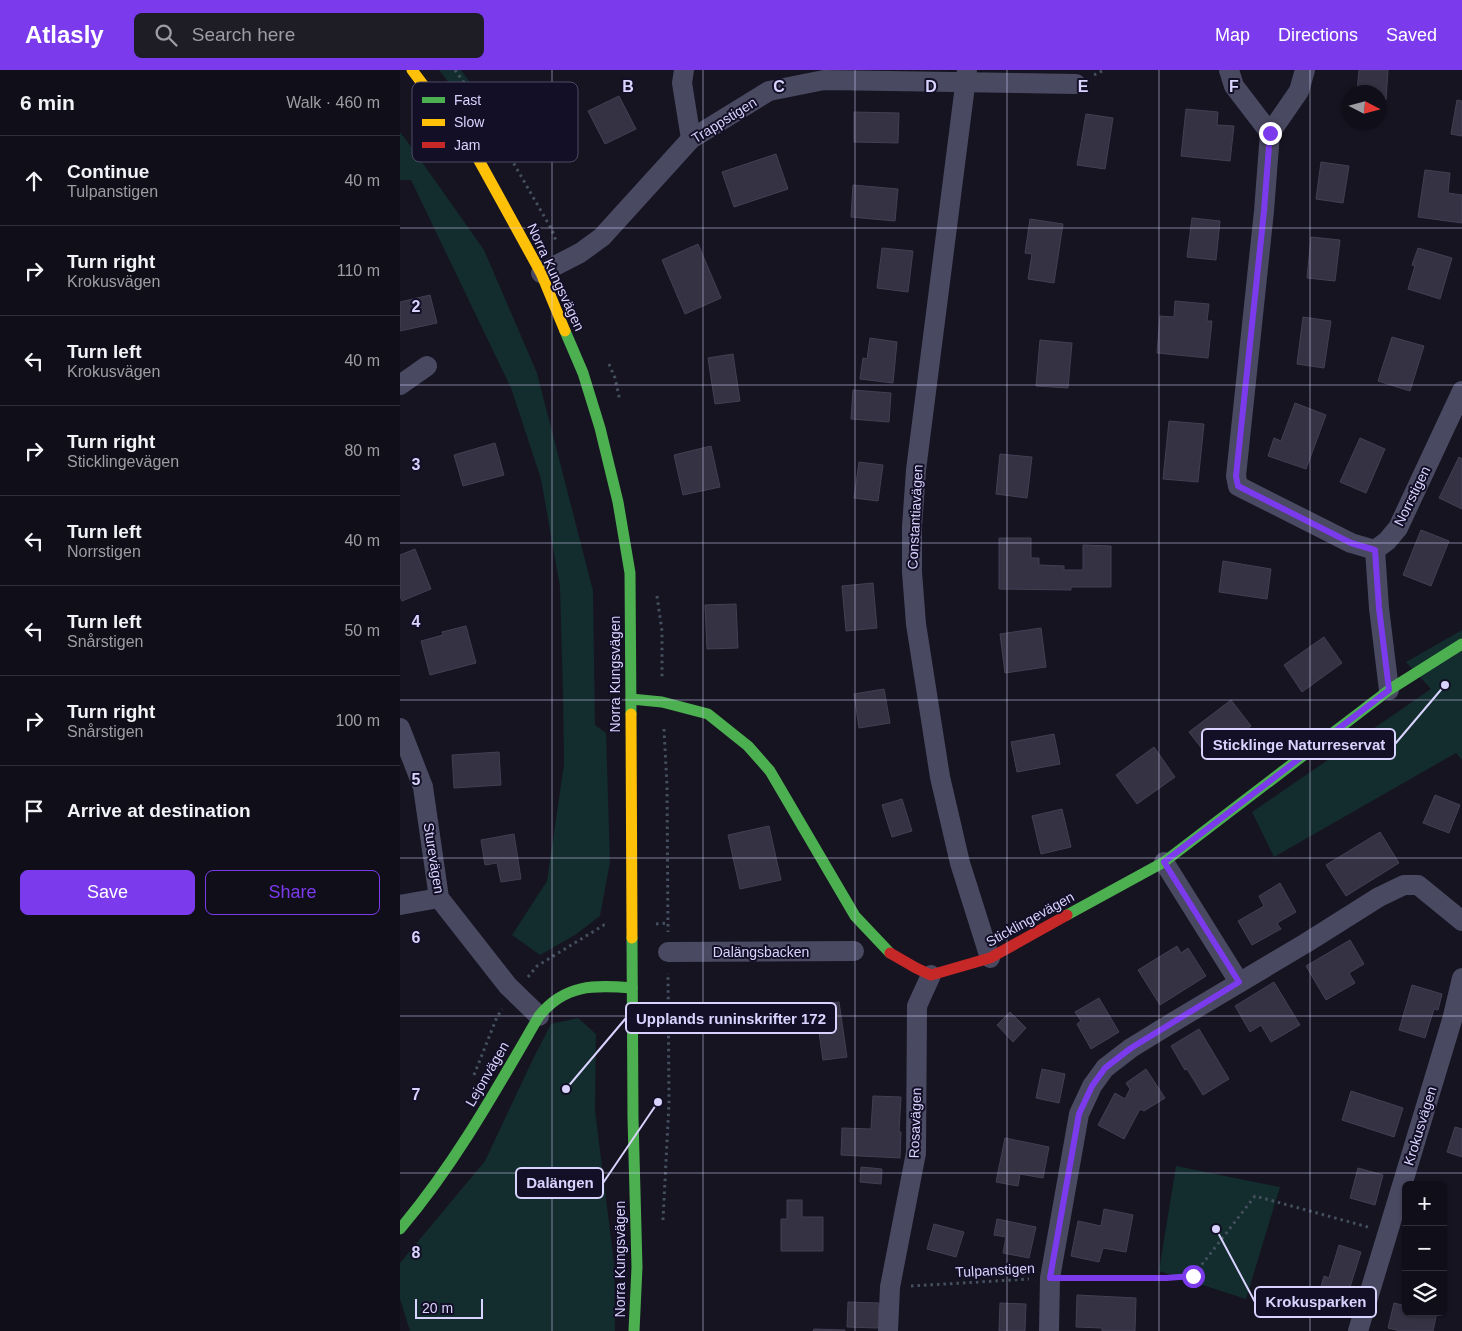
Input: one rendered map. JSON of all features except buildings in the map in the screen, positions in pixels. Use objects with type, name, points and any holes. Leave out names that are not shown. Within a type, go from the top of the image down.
[{"type":"street","name":"Norra Kungsvägen","points":[[412,70],[421,82]]},
{"type":"street","points":[[684,70],[682,83],[691,139]]},
{"type":"street","points":[[1229,70],[1234,86],[1270,133]]},
{"type":"street","points":[[1305,70],[1299,91],[1270,133],[1264,211],[1236,476],[1238,486],[1351,543],[1375,550],[1379,608],[1389,690]]},
{"type":"street","name":"Trappstigen","points":[[541,273],[580,253],[602,237],[691,139],[769,91],[824,80],[966,76],[1076,84]]},
{"type":"street","name":"Constantiavägen","points":[[966,76],[916,470],[912,528],[912,572],[916,624],[940,777],[960,863],[990,958]]},
{"type":"street","name":"Norra Kungsvägen","points":[[480,162],[541,273],[583,373],[600,428],[618,502],[630,573],[633,1118],[636,1267],[634,1331]]},
{"type":"street","points":[[400,385],[427,366]]},
{"type":"street","name":"Norrstigen","points":[[1375,550],[1387,541],[1398,528],[1462,391]]},
{"type":"street","name":"Sticklingevägen","points":[[931,975],[990,958],[1164,862],[1389,690],[1462,644]]},
{"type":"street","points":[[631,699],[662,702],[708,714],[748,746],[770,771],[855,916],[889,952],[931,975]]},
{"type":"street","name":"Sturevägen","points":[[400,728],[423,787],[439,898],[508,986],[538,1016]]},
{"type":"street","points":[[1164,862],[1239,982]]},
{"type":"street","points":[[1049,1331],[1050,1278],[1079,1114],[1092,1086],[1105,1068],[1131,1048],[1379,897],[1404,884],[1418,885],[1462,921]]},
{"type":"street","points":[[400,905],[439,898]]},
{"type":"street","name":"Dalängsbacken","points":[[668,952],[854,951]]},
{"type":"street","name":"Rosavägen","points":[[888,1331],[890,1287],[916,1154],[917,1006],[931,975]]},
{"type":"street","name":"Krokusvägen","points":[[1358,1331],[1452,1020],[1462,978]]},
{"type":"street","name":"Lejonvägen","points":[[400,1229],[420,1208],[464,1144],[538,1016],[552,1002],[567,992],[583,987],[632,988]]},
{"type":"path","name":"Tulpanstigen","points":[[890,1287],[1050,1278],[1166,1278],[1193,1276],[1254,1196],[1387,1232]]},
{"type":"green space","points":[[439,70],[461,70],[470,82],[448,82]]},
{"type":"green space","points":[[400,132],[412,148],[412,162],[422,162],[484,250],[537,373],[593,591],[595,725],[606,733],[610,862],[600,916],[575,935],[540,955],[512,935],[547,881],[564,764],[560,587],[541,479],[511,388],[411,180],[400,180]]},
{"type":"green space","points":[[1462,630],[1462,760],[1456,753],[1274,857],[1252,812],[1431,689],[1406,662]]},
{"type":"green space","points":[[578,1018],[596,1034],[595,1110],[614,1263],[615,1331],[410,1331],[400,1299],[400,1263],[485,1161],[551,1024]]},
{"type":"green space","points":[[1176,1166],[1280,1187],[1246,1299],[1159,1271]]},
{"type":"traffic: fast","points":[[565,331],[583,373],[600,428],[618,502],[630,573],[631,714]]},
{"type":"traffic: fast","points":[[1067,915],[1164,862],[1389,690],[1462,644]]},
{"type":"traffic: fast","points":[[631,699],[662,702],[708,714],[748,746],[770,771],[855,916],[890,953]]},
{"type":"traffic: fast","points":[[632,938],[633,1118],[637,1267],[634,1331]]},
{"type":"traffic: fast","points":[[400,1229],[457,1153],[539,1016],[549,1005],[570,992],[581,989],[593,987],[632,988]]},
{"type":"traffic: slow","points":[[412,70],[421,82]]},
{"type":"traffic: slow","points":[[480,162],[541,273],[565,331]]},
{"type":"traffic: slow","points":[[631,714],[632,938]]},
{"type":"traffic: jam","points":[[890,953],[931,975],[990,958],[1067,915]]},
{"type":"place","name":"Sticklinge Naturreservat","points":[[1445,685]]},
{"type":"place","name":"Upplands runinskrifter 172","points":[[566,1089]]},
{"type":"place","name":"Dalängen","points":[[658,1102]]},
{"type":"place","name":"Krokusparken","points":[[1216,1229]]},
{"type":"route","points":[[1193,1276],[1166,1278],[1050,1278],[1079,1114],[1092,1086],[1105,1068],[1131,1048],[1239,982],[1164,862],[1389,690],[1379,608],[1375,550],[1351,543],[1238,486],[1236,476],[1264,211],[1270,133]]}]
